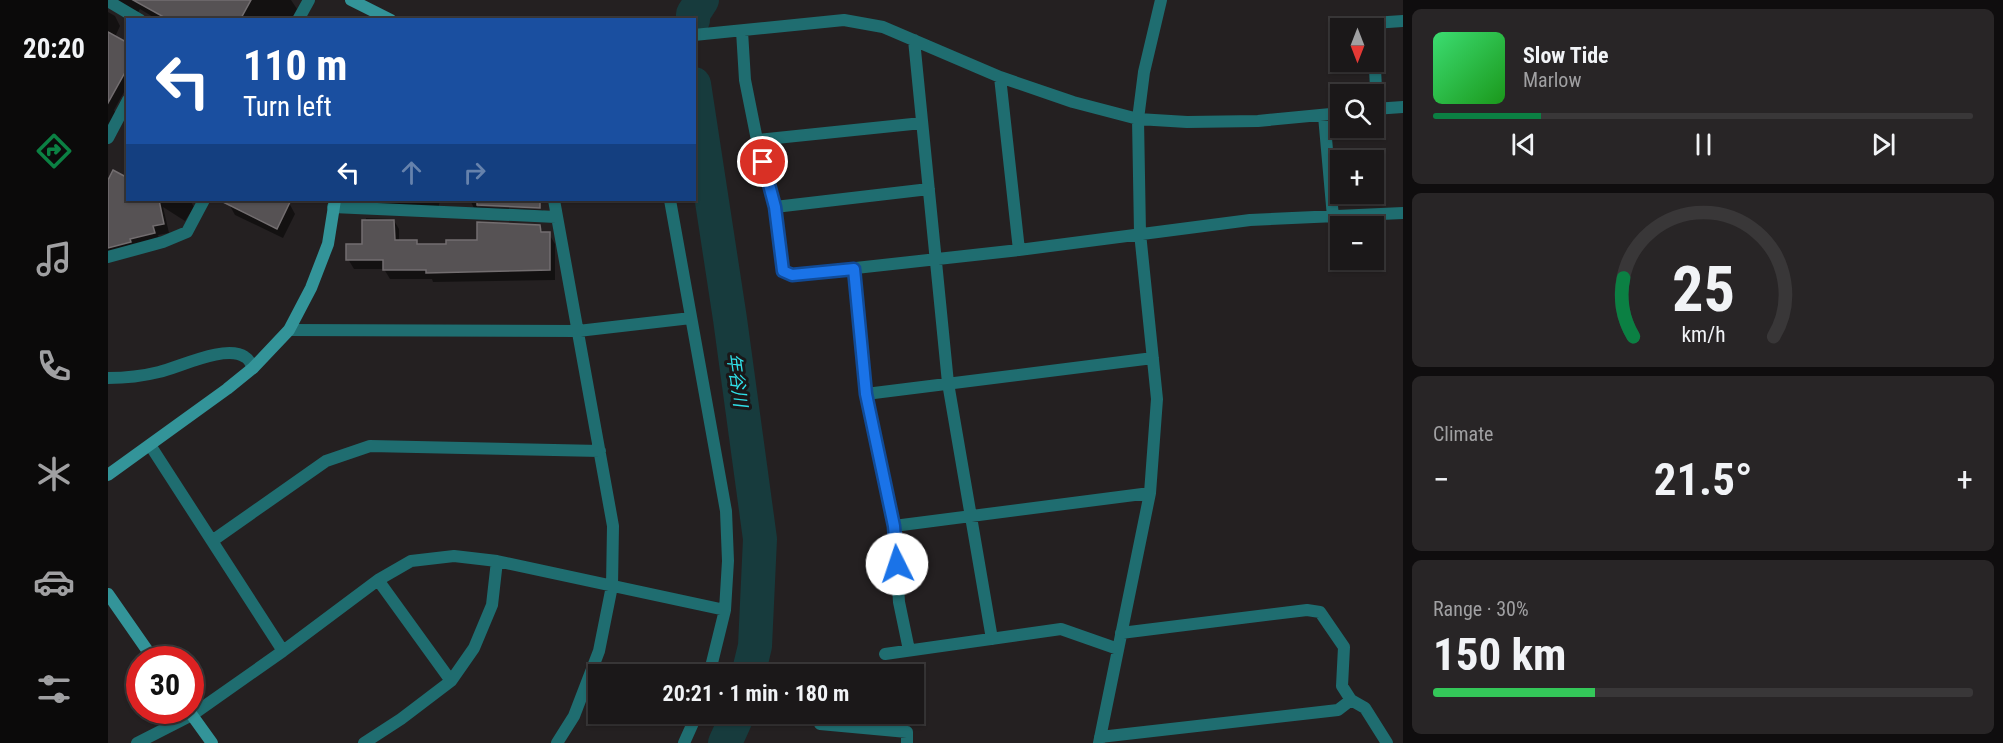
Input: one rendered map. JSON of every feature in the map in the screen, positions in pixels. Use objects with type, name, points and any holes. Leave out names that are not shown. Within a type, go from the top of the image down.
[{"type":"street","points":[[299,18],[309,0]]},
{"type":"street","points":[[351,0],[387,18]]},
{"type":"street","points":[[1161,0],[1144,72],[1138,118],[1140,234],[1157,399],[1150,493],[1099,740],[1338,710],[1351,700]]},
{"type":"street","points":[[108,1],[137,18]]},
{"type":"street","points":[[696,35],[844,21],[883,27],[1000,77],[1073,102],[1138,118],[1199,122],[1258,121],[1330,115]]},
{"type":"street","points":[[1384,22],[1403,21]]},
{"type":"street","points":[[737,31],[757,140],[775,207],[783,271],[792,275],[1019,250],[1250,220],[1330,217]]},
{"type":"street","points":[[914,40],[948,383],[992,639]]},
{"type":"street","points":[[1000,77],[1019,250]]},
{"type":"street","points":[[108,137],[126,104]]},
{"type":"street","points":[[1384,108],[1403,107]]},
{"type":"street","points":[[1324,116],[1333,216]]},
{"type":"street","points":[[757,140],[922,123]]},
{"type":"street","points":[[775,207],[929,189]]},
{"type":"street","points":[[108,257],[163,242],[187,232],[203,201]]},
{"type":"street","points":[[554,201],[613,526],[612,586],[599,651],[574,716],[556,743]]},
{"type":"street","points":[[670,201],[726,512],[728,561],[725,610],[712,664]]},
{"type":"street","points":[[108,475],[227,389],[253,368],[289,330],[311,288],[328,244],[334,203],[448,205],[556,216]]},
{"type":"street","points":[[1350,216],[1403,213]]},
{"type":"street","points":[[854,269],[866,394],[894,526],[899,602],[909,650]]},
{"type":"street","points":[[289,330],[578,331],[691,318]]},
{"type":"street","points":[[108,378],[126,378],[158,372],[220,353],[238,354],[247,358],[253,368]]},
{"type":"street","points":[[866,394],[1153,358]]},
{"type":"street","points":[[150,445],[284,651]]},
{"type":"street","points":[[212,541],[326,461],[370,446],[600,451]]},
{"type":"street","points":[[894,526],[1150,493]]},
{"type":"street","points":[[204,704],[284,651],[378,580],[411,561],[454,556],[497,561],[725,610]]},
{"type":"street","points":[[364,743],[401,719],[451,681],[474,648],[492,605],[497,561]]},
{"type":"street","points":[[378,580],[451,681]]},
{"type":"street","points":[[108,594],[144,646]]},
{"type":"street","points":[[1121,633],[1307,610],[1320,612],[1344,647],[1342,686],[1351,700],[1365,708],[1387,743]]},
{"type":"street","points":[[885,654],[1061,629],[1118,649]]},
{"type":"street","points":[[137,743],[171,724]]},
{"type":"street","points":[[199,724],[212,743]]},
{"type":"street","points":[[684,743],[693,724]]},
{"type":"street","points":[[820,724],[907,732],[907,743]]},
{"type":"building","points":[[133,0],[251,0],[241,18],[165,18]]},
{"type":"building","points":[[108,32],[126,42],[126,71],[108,103]]},
{"type":"building","points":[[113,170],[126,177],[126,201],[159,201],[164,224],[153,226],[155,233],[130,239],[131,242],[108,248],[108,180]]},
{"type":"building","points":[[221,201],[291,201],[277,229]]},
{"type":"building","points":[[477,201],[522,201],[540,202],[540,208],[477,205]]},
{"type":"building","points":[[362,220],[394,220],[395,240],[417,240],[417,244],[446,244],[446,240],[477,240],[477,222],[540,225],[541,232],[550,232],[550,270],[426,273],[426,270],[383,270],[383,260],[346,260],[346,244],[362,244]]},
{"type":"waterway","name":"年谷川","points":[[693,18],[702,0]]},
{"type":"waterway","name":"年谷川","points":[[696,97],[730,319],[760,539],[755,646],[751,664]]},
{"type":"waterway","name":"年谷川","points":[[725,743],[734,724]]},
{"type":"route","points":[[763,162],[775,207],[783,271],[792,275],[854,269],[866,394],[894,526],[897,564]]}]
